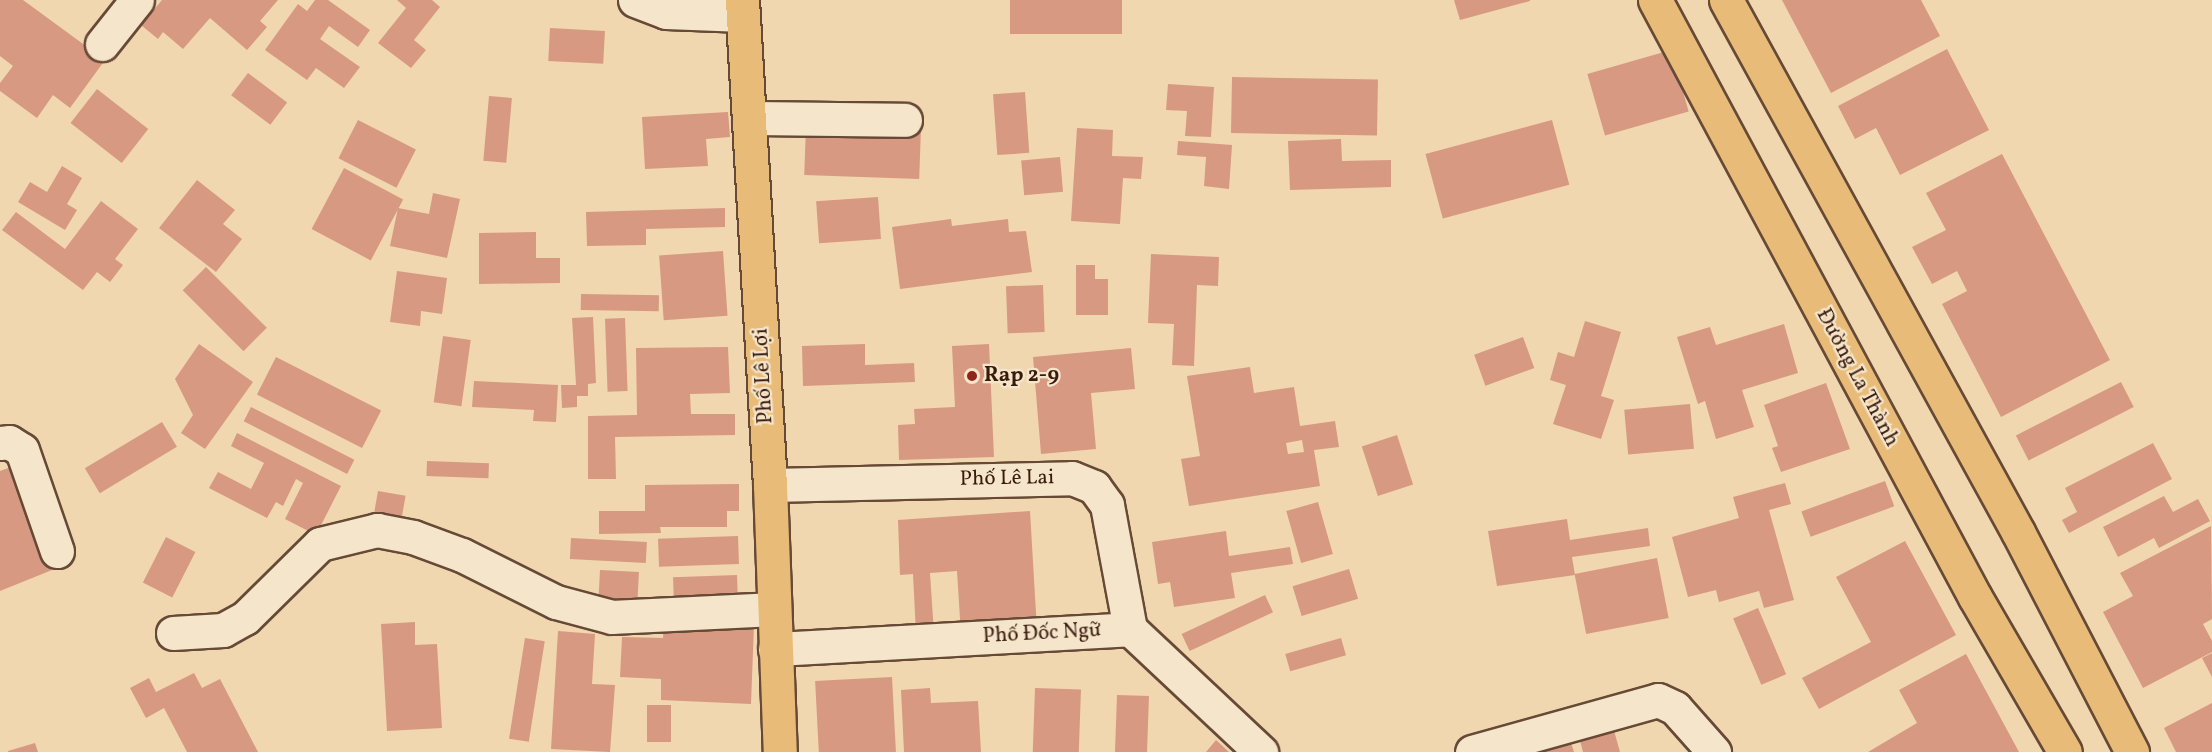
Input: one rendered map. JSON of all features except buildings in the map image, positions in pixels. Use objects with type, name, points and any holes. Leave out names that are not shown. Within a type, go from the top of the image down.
[{"type":"main road","name":"Đường La Thành","points":[[1655,0],[1975,597],[2065,752]]},
{"type":"main road","points":[[1726,0],[2018,532],[2132,752]]},
{"type":"main road","name":"Phố Lê Lợi","points":[[743,7],[771,484],[780,752]]},
{"type":"street","points":[[102,44],[137,0]]},
{"type":"street","points":[[635,0],[666,12],[743,7]]},
{"type":"street","points":[[749,118],[905,120]]},
{"type":"street","points":[[0,443],[9,442],[22,450],[57,551]]},
{"type":"street","name":"Phố Lê Lai","points":[[771,484],[1072,478],[1094,487],[1107,505],[1130,629]]},
{"type":"street","points":[[173,633],[223,630],[245,618],[320,544],[377,530],[422,540],[462,555],[556,602],[612,617],[774,609]]},
{"type":"street","name":"Phố Đốc Ngữ","points":[[775,649],[1130,629],[1261,752]]},
{"type":"street","points":[[1472,752],[1658,700],[1675,708],[1714,752]]},
{"type":"place","name":"Rạp 2-9","points":[[972,376]]}]
